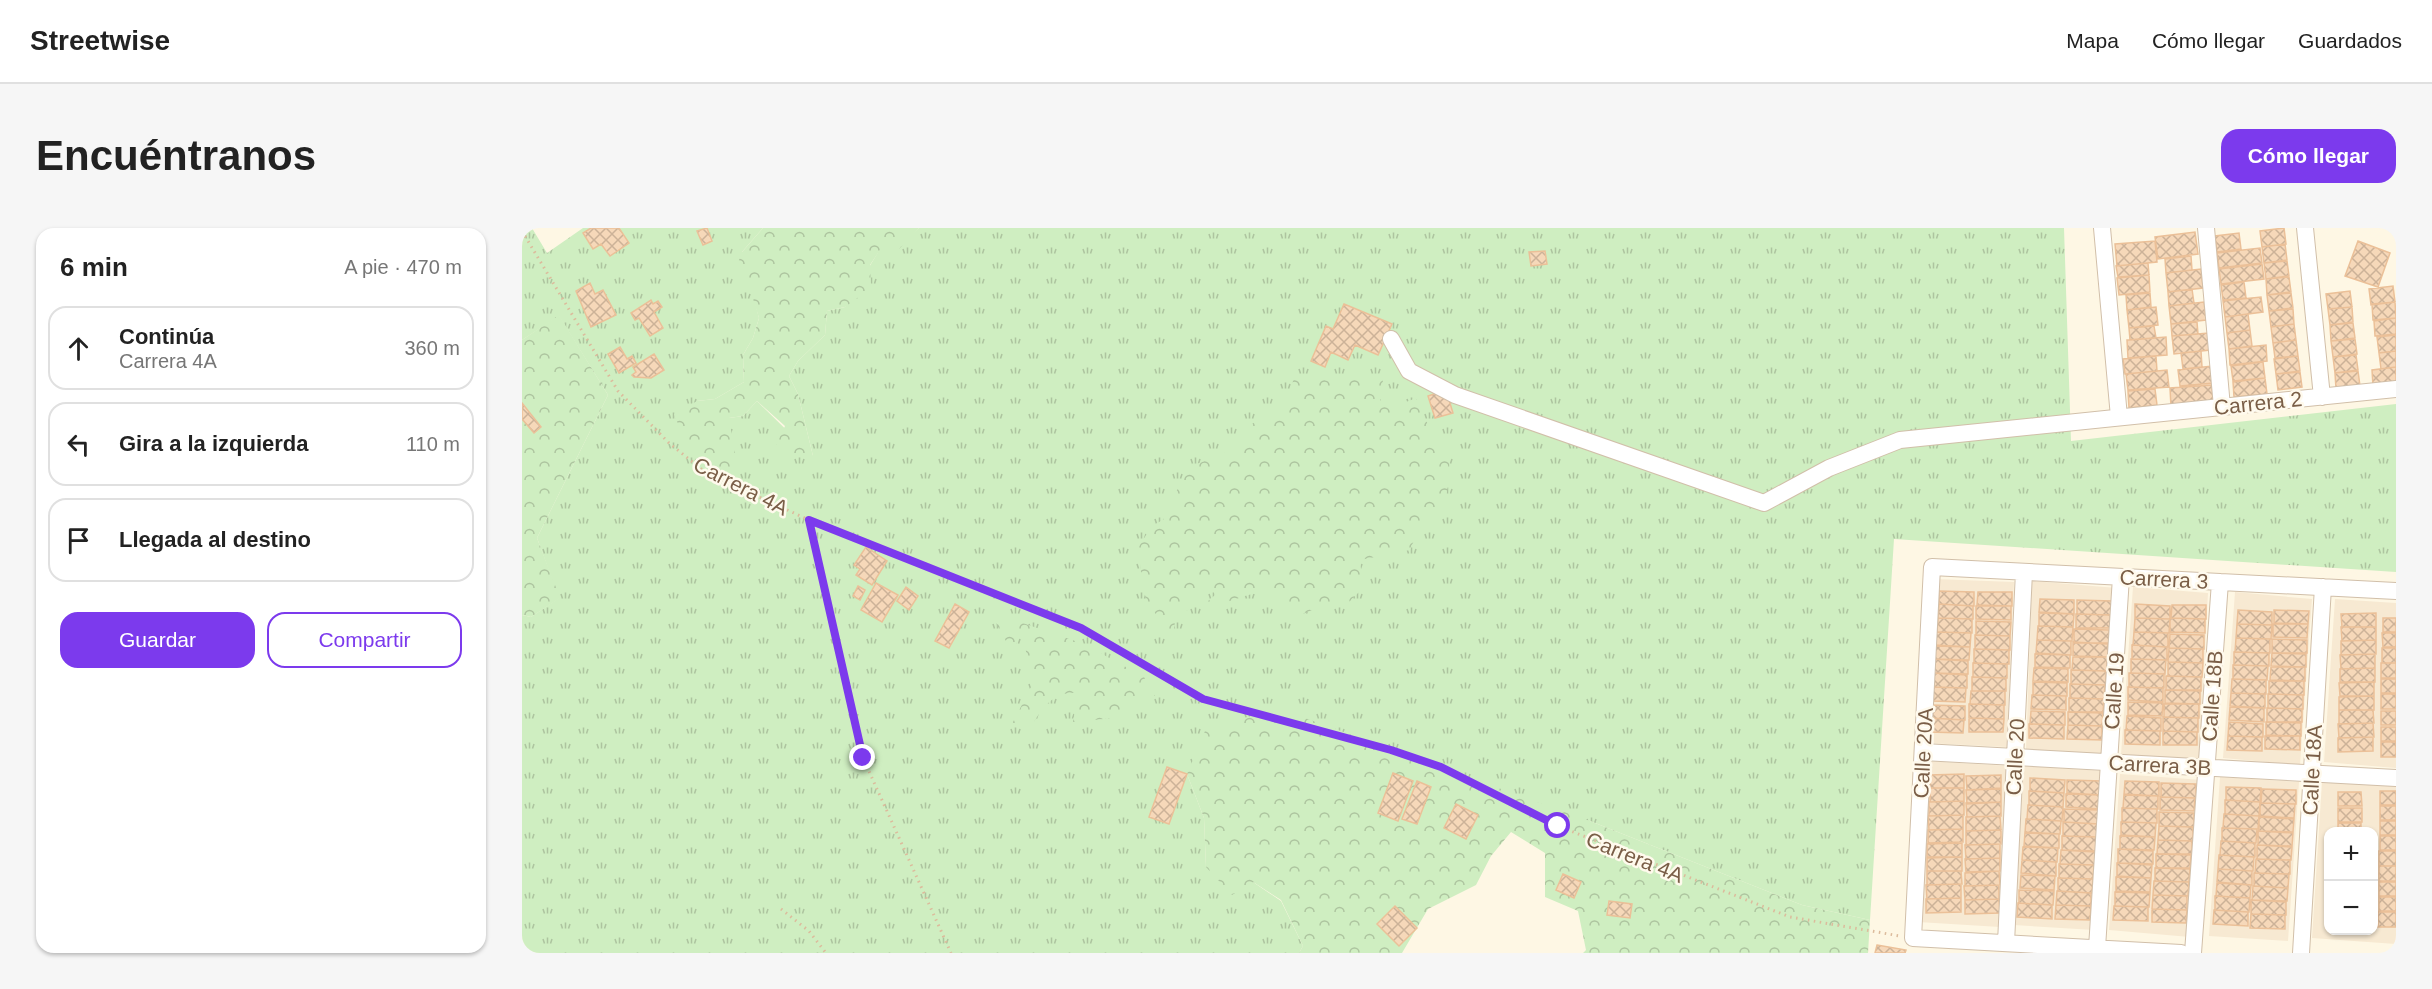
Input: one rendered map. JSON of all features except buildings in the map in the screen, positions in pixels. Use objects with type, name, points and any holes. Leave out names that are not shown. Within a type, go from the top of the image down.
[{"type":"street","points":[[2102,228],[2119,417]]},
{"type":"street","points":[[2206,228],[2222,407]]},
{"type":"street","points":[[2305,228],[2322,397]]},
{"type":"street","name":"Carrera 2","points":[[1391,339],[1409,371],[1455,395],[1764,504],[1829,468],[1900,440],[2396,389]]},
{"type":"street","name":"Calle 20A","points":[[1913,938],[1932,567]]},
{"type":"street","name":"Carrera 3","points":[[1932,567],[2396,591]]},
{"type":"street","name":"Calle 20","points":[[2006,943],[2025,572]]},
{"type":"street","name":"Calle 19","points":[[2097,948],[2121,577]]},
{"type":"street","name":"Calle 18B","points":[[2193,953],[2220,582]]},
{"type":"street","name":"Calle 18A","points":[[2301,953],[2323,587]]},
{"type":"street","name":"Carrera 3B","points":[[1923,752],[2396,778]]},
{"type":"street","points":[[1913,938],[2181,953]]},
{"type":"path","name":"Carrera 4A","points":[[522,231],[618,391],[669,443],[705,472],[809,520],[1081,628],[1203,699],[1391,750],[1441,767],[1558,826],[1790,917],[1860,931],[1913,938]]},
{"type":"path","points":[[809,520],[863,758],[951,953]]},
{"type":"path","points":[[781,909],[809,931],[826,953]]},
{"type":"shaded area","points":[[1934,579],[2014,582],[2007,747],[1926,743]]},
{"type":"shaded area","points":[[2032,581],[2117,588],[2106,755],[2026,749]]},
{"type":"shaded area","points":[[2133,587],[2208,593],[2199,760],[2121,755]]},
{"type":"shaded area","points":[[2235,592],[2312,599],[2300,765],[2223,758]]},
{"type":"shaded area","points":[[2335,599],[2396,603],[2396,768],[2324,762]]},
{"type":"shaded area","points":[[1927,761],[2009,766],[2000,927],[1918,922]]},
{"type":"shaded area","points":[[2024,766],[2104,771],[2094,930],[2014,925]]},
{"type":"shaded area","points":[[2120,774],[2202,780],[2190,937],[2109,930]]},
{"type":"shaded area","points":[[2220,777],[2299,782],[2288,941],[2209,936]]},
{"type":"shaded area","points":[[2322,782],[2396,785],[2396,944],[2312,938]]},
{"type":"green space","points":[[522,228],[532,228],[547,253],[583,228],[763,228],[742,252],[759,318],[753,338],[743,355],[744,382],[715,399],[697,401],[729,418],[743,416],[757,401],[813,456],[798,394],[789,376],[798,361],[825,335],[827,311],[845,307],[880,249],[912,234],[919,228],[2064,228],[2071,441],[2396,404],[2396,572],[1894,539],[1870,920],[1802,905],[1590,821],[1187,774],[1204,818],[1206,867],[1253,882],[1281,901],[1303,946],[1299,953],[522,953],[522,615],[531,617],[559,598],[537,538],[608,395],[559,316],[522,340]]},
{"type":"green space","points":[[763,228],[919,228],[898,250],[880,250],[870,265],[871,288],[845,307],[827,311],[825,335],[798,361],[789,376],[798,394],[813,456],[784,456],[774,449],[785,426],[757,401],[743,416],[729,418],[737,465],[722,469],[689,451],[674,414],[697,401],[715,399],[744,382],[743,355],[753,338],[759,318],[750,289],[734,274],[742,252]]},
{"type":"green space","points":[[559,315],[608,395],[537,538],[560,598],[531,617],[522,615],[522,340]]},
{"type":"green space","points":[[1384,373],[1380,401],[1391,408],[1416,398],[1429,427],[1410,423],[1449,446],[1447,494],[1441,511],[1418,534],[1410,550],[1360,560],[1363,588],[1348,603],[1319,607],[1298,616],[1281,607],[1279,590],[1259,592],[1200,608],[1215,595],[1211,586],[1198,593],[1188,610],[1176,612],[1174,630],[1160,634],[1159,618],[1147,602],[1143,588],[1138,548],[1151,527],[1164,519],[1187,468],[1237,448],[1250,425],[1273,412],[1286,398],[1296,374],[1329,381]]},
{"type":"green space","points":[[990,612],[1084,644],[1144,677],[1156,698],[1139,703],[1134,716],[1073,722],[1078,693],[1070,693],[1050,702],[1032,725],[1012,724],[1031,687],[1023,630],[1012,652]]},
{"type":"green space","points":[[1280,709],[1590,821],[1802,905],[1870,920],[1868,953],[1583,953],[1586,950],[1578,911],[1545,897],[1545,853],[1511,832],[1491,856],[1476,885],[1428,909],[1402,953],[1299,953],[1303,946],[1281,900],[1253,882],[1232,895],[1206,867],[1204,818],[1187,774],[1205,731],[1235,720]]},
{"type":"route","points":[[863,758],[809,520],[1081,628],[1203,699],[1391,750],[1441,767],[1558,826]]}]
